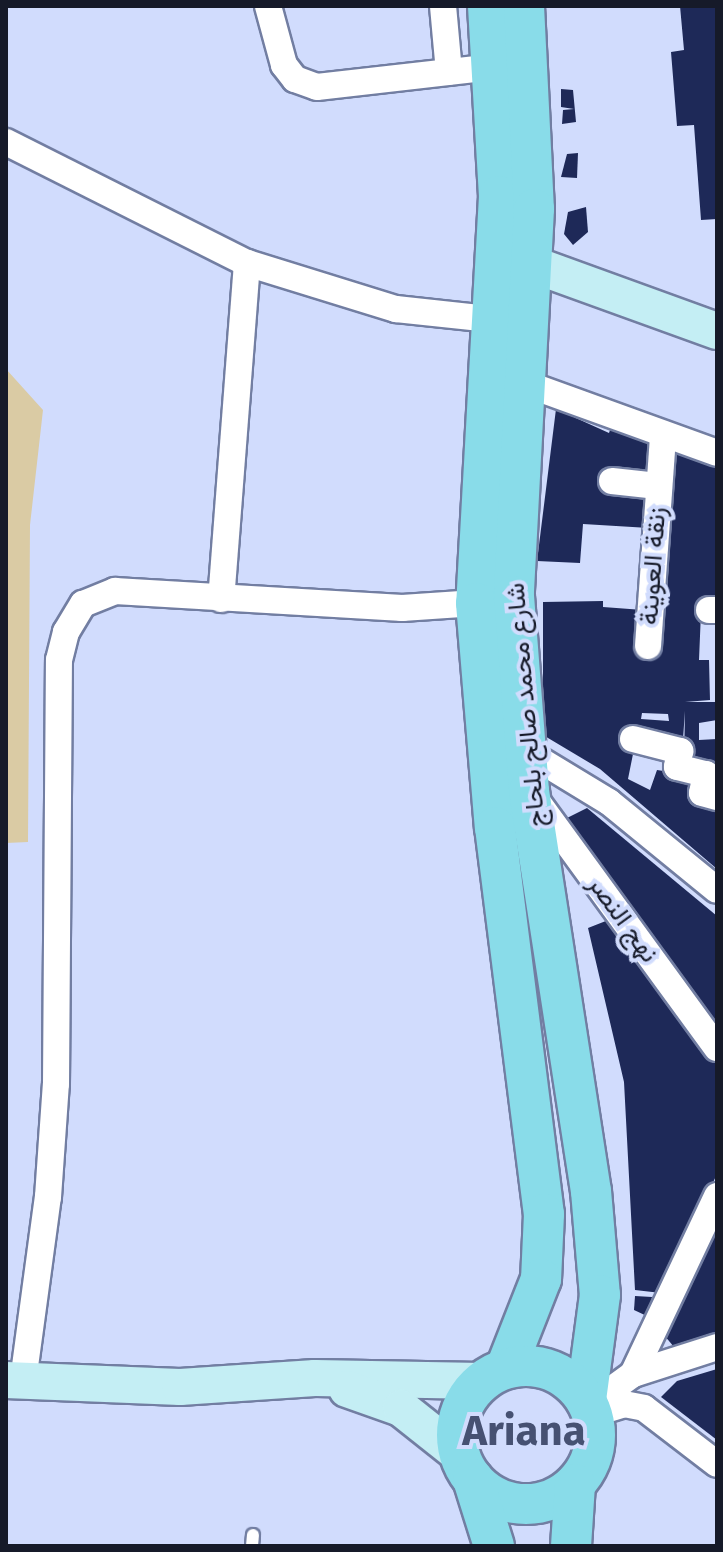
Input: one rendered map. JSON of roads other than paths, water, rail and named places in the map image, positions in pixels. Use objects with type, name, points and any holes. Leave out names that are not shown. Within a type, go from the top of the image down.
[{"type":"main road","name":"شارع محمد صالح بلحاج","points":[[488,6],[499,183],[476,603],[495,827],[544,1214],[541,1279],[494,1375]]},
{"type":"main road","name":"شارع محمد صالح بلحاج","points":[[524,6],[535,160],[521,382],[514,596],[529,791],[591,1191],[600,1295],[589,1406]]},
{"type":"main road","points":[[529,263],[717,331]]},
{"type":"main road","points":[[14,1381],[180,1387],[315,1378],[494,1375],[551,1370],[589,1406],[596,1439],[589,1466],[575,1484],[534,1504],[500,1498],[401,1408],[315,1378]]},
{"type":"main road","points":[[494,1375],[465,1402],[457,1428],[466,1467],[494,1546]]},
{"type":"main road","points":[[571,1546],[575,1484]]},
{"type":"street","points":[[268,6],[284,65],[295,79],[317,87],[492,67]]},
{"type":"street","points":[[443,6],[449,72]]},
{"type":"street","points":[[6,142],[247,263],[396,309],[490,319]]},
{"type":"street","points":[[221,599],[247,263]]},
{"type":"street","points":[[521,382],[717,453]]},
{"type":"street","name":"زنقة العوينة","points":[[648,646],[663,435]]},
{"type":"street","name":"زنقة العوينة","points":[[612,481],[658,486]]},
{"type":"street","points":[[14,1381],[48,1197],[56,1084],[59,660],[66,632],[83,604],[115,591],[402,608],[476,603]]},
{"type":"street","points":[[633,739],[680,751],[677,767],[706,774],[702,793],[717,797]]},
{"type":"street","points":[[525,751],[609,802],[717,890]]},
{"type":"street","name":"نهج النصر","points":[[529,791],[717,1048]]},
{"type":"street","points":[[633,1374],[717,1196]]},
{"type":"street","points":[[589,1406],[633,1374],[717,1347]]},
{"type":"street","points":[[589,1406],[624,1404],[644,1408],[717,1464]]},
{"type":"district","name":"Ariana","points":[[524,1431]]}]
